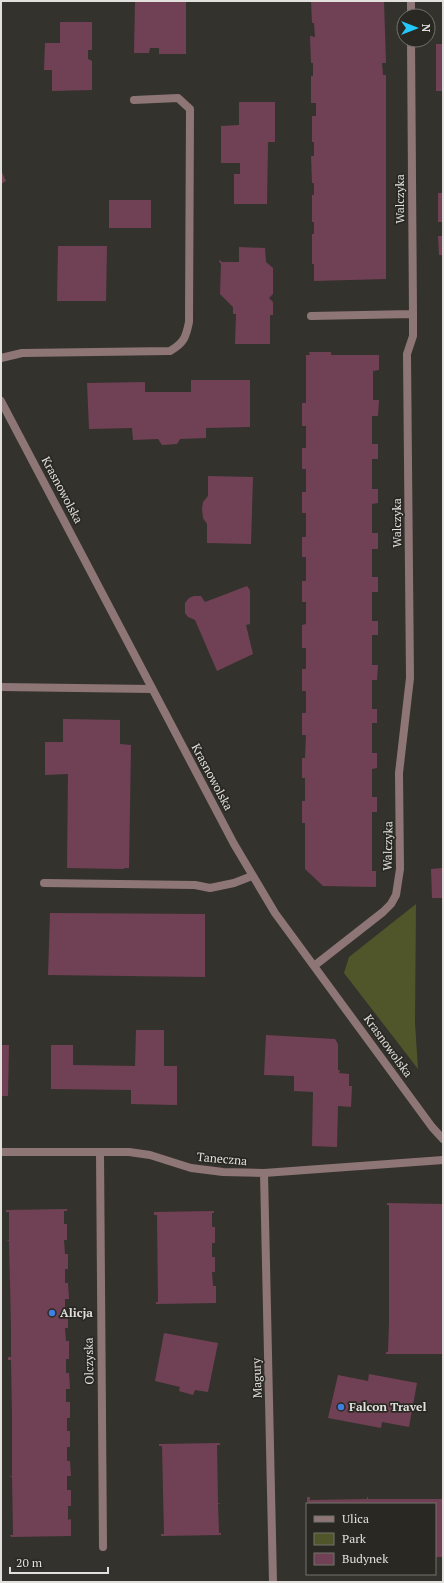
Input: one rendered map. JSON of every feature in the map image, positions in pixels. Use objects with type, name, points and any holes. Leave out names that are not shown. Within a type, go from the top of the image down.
[{"type":"street","name":"Walczyka","points":[[314,966],[383,912],[391,904],[396,895],[399,882],[401,841],[399,773],[410,678],[408,354],[413,336],[411,48]]},
{"type":"street","points":[[1,358],[22,353],[170,351],[179,346],[186,336],[189,322],[190,109],[178,98],[134,100]]},
{"type":"street","points":[[311,316],[413,314]]},
{"type":"street","name":"Krasnowolska","points":[[1,400],[152,689],[252,876],[275,913],[432,1127],[443,1139]]},
{"type":"street","points":[[1,687],[152,689]]},
{"type":"street","points":[[44,883],[195,885],[210,888],[234,883],[252,876]]},
{"type":"street","name":"Taneczna","points":[[1,1152],[140,1153],[200,1170],[264,1173],[443,1160]]},
{"type":"street","name":"Olczyska","points":[[100,1152],[103,1547]]},
{"type":"street","name":"Magury","points":[[264,1173],[273,1582]]},
{"type":"green space","points":[[416,904],[415,1023],[418,1069],[344,973],[349,957]]},
{"type":"building","points":[[135,1],[186,1],[186,54],[159,54],[159,48],[150,48],[149,53],[134,53]]},
{"type":"building","points":[[311,1],[384,1],[386,63],[382,63],[383,75],[386,75],[386,279],[314,281],[314,264],[312,264],[312,234],[314,234],[314,222],[312,222],[312,195],[314,195],[314,183],[312,183],[311,156],[314,156],[314,142],[312,142],[312,116],[316,116],[316,103],[311,103],[311,76],[313,76],[313,63],[311,63],[310,36],[315,37],[314,23],[312,23]]},
{"type":"building","points":[[60,22],[92,22],[92,50],[88,50],[88,59],[92,61],[92,90],[52,91],[52,70],[44,70],[45,43],[60,43]]},
{"type":"building","points":[[436,44],[443,44],[443,91],[436,91]]},
{"type":"building","points":[[239,102],[275,102],[275,142],[268,142],[267,204],[234,204],[234,174],[240,174],[240,163],[221,163],[221,126],[239,125]]},
{"type":"building","points":[[1,170],[6,181],[1,184]]},
{"type":"building","points":[[438,193],[443,193],[443,222],[438,222]]},
{"type":"building","points":[[109,200],[151,200],[151,228],[109,228]]},
{"type":"building","points":[[438,236],[443,236],[443,255],[439,255]]},
{"type":"building","points":[[58,246],[107,246],[106,301],[57,301]]},
{"type":"building","points":[[239,247],[265,248],[266,262],[273,268],[273,294],[269,298],[273,302],[273,315],[270,315],[270,344],[235,344],[236,314],[233,314],[233,307],[220,294],[221,264],[219,261],[239,262]]},
{"type":"building","points":[[309,352],[331,352],[331,355],[379,355],[379,370],[373,371],[373,400],[379,400],[378,416],[372,416],[372,444],[378,444],[378,459],[372,459],[372,489],[378,489],[378,503],[372,504],[372,533],[378,533],[378,549],[372,549],[372,577],[378,577],[378,592],[372,592],[372,621],[378,621],[378,635],[372,635],[372,665],[378,665],[377,680],[372,680],[372,709],[377,709],[377,723],[372,723],[372,753],[377,753],[377,768],[372,769],[372,797],[377,797],[377,812],[372,812],[372,871],[376,871],[376,887],[323,886],[305,869],[305,823],[302,823],[302,801],[305,801],[305,778],[302,778],[302,758],[305,758],[306,735],[302,735],[302,713],[306,713],[306,691],[302,691],[302,669],[306,669],[306,648],[302,648],[302,625],[306,624],[306,602],[302,602],[302,581],[306,581],[306,557],[302,557],[302,537],[306,537],[306,513],[302,513],[302,492],[306,492],[306,469],[302,469],[302,448],[306,448],[306,426],[302,426],[302,403],[306,403],[306,355],[310,355]]},
{"type":"building","points":[[191,380],[250,380],[250,427],[206,428],[206,438],[180,439],[177,444],[162,445],[158,439],[133,440],[132,428],[89,429],[87,383],[145,382],[145,392],[191,392]]},
{"type":"building","points":[[208,476],[253,477],[251,544],[207,543],[207,524],[203,518],[202,509],[203,502],[208,496]]},
{"type":"building","points":[[247,586],[250,590],[250,624],[246,625],[253,654],[217,671],[195,620],[188,617],[185,613],[185,603],[189,598],[194,596],[201,596],[205,602]]},
{"type":"building","points":[[63,719],[120,720],[120,744],[131,745],[129,868],[67,868],[68,774],[45,775],[45,742],[63,742]]},
{"type":"building","points":[[443,868],[443,898],[432,898],[431,869]]},
{"type":"building","points":[[50,913],[205,914],[205,977],[48,975]]},
{"type":"building","points":[[136,1030],[164,1030],[164,1066],[177,1066],[177,1105],[131,1104],[131,1090],[51,1089],[51,1045],[73,1045],[73,1065],[135,1066]]},
{"type":"building","points":[[266,1035],[335,1039],[338,1044],[339,1073],[349,1074],[349,1086],[352,1086],[351,1107],[338,1106],[337,1147],[312,1146],[313,1092],[294,1091],[294,1076],[264,1075]]},
{"type":"building","points":[[1,1045],[9,1045],[8,1096],[1,1096]]},
{"type":"building","points":[[387,1203],[443,1204],[443,1354],[386,1354],[386,1352],[388,1352],[389,1323],[389,1205],[387,1205]]},
{"type":"building","points":[[67,1209],[67,1211],[64,1211],[64,1224],[67,1224],[67,1240],[64,1240],[65,1254],[68,1254],[68,1269],[65,1269],[65,1283],[68,1283],[69,1299],[65,1299],[65,1312],[68,1312],[68,1328],[65,1328],[66,1341],[69,1341],[69,1359],[66,1359],[66,1373],[69,1373],[70,1389],[66,1389],[66,1402],[70,1402],[70,1418],[67,1418],[67,1431],[70,1431],[70,1447],[67,1447],[67,1461],[70,1461],[71,1476],[67,1476],[67,1490],[71,1490],[71,1506],[68,1506],[68,1520],[71,1519],[71,1536],[11,1537],[10,1535],[13,1535],[12,1477],[9,1476],[12,1476],[12,1417],[11,1360],[8,1360],[8,1357],[11,1357],[11,1328],[9,1241],[6,1240],[9,1240],[9,1212],[6,1212],[6,1210]]},
{"type":"building","points":[[214,1211],[214,1213],[212,1213],[212,1227],[215,1227],[215,1243],[212,1243],[212,1257],[215,1257],[215,1272],[212,1272],[213,1286],[216,1286],[216,1303],[156,1304],[156,1302],[158,1302],[157,1215],[154,1215],[154,1212]]},
{"type":"building","points":[[164,1333],[218,1343],[208,1392],[195,1390],[193,1395],[179,1391],[180,1387],[155,1381]]},
{"type":"building","points":[[369,1374],[417,1383],[409,1427],[382,1422],[381,1428],[328,1418],[338,1375],[368,1381]]},
{"type":"building","points":[[220,1443],[220,1445],[217,1445],[218,1503],[221,1504],[218,1504],[219,1533],[221,1533],[221,1535],[161,1536],[161,1534],[164,1534],[162,1446],[159,1446],[159,1444]]},
{"type":"building","points":[[307,1497],[310,1497],[310,1500],[367,1499],[367,1497],[368,1499],[443,1499],[442,1557],[436,1557],[436,1503],[307,1503]]},
{"type":"place","name":"Alicja","points":[[52,1313]]},
{"type":"place","name":"Falcon Travel","points":[[341,1407]]}]
